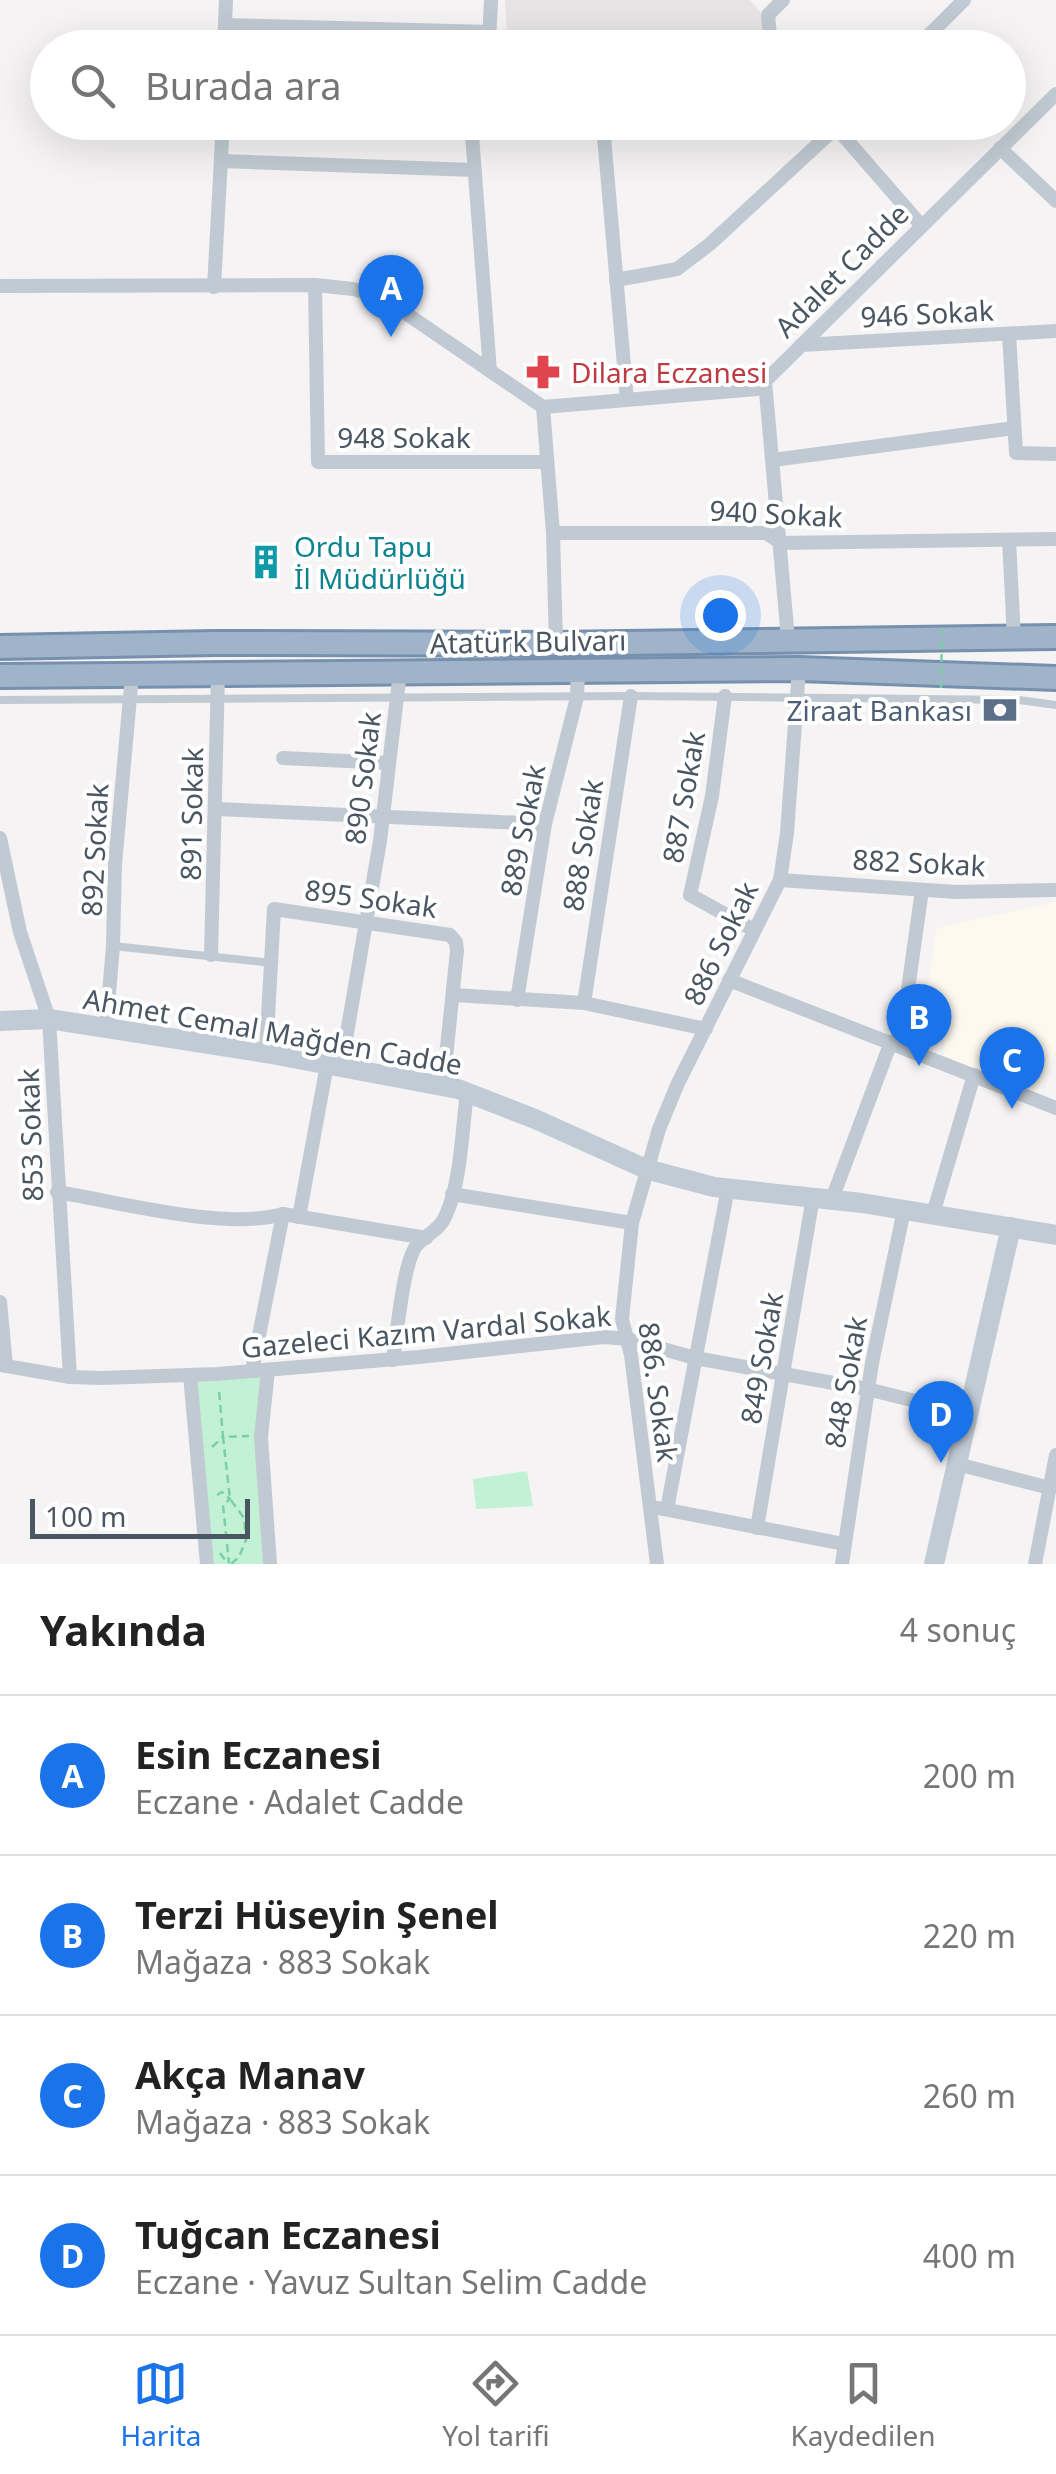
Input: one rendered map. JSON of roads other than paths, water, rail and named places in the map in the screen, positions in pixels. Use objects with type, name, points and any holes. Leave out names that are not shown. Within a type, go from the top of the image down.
[{"type":"highway","name":"Atatürk Bulvarı","points":[[0,647],[1056,637]]},
{"type":"highway","name":"Atatürk Bulvarı","points":[[0,676],[799,669],[1056,678]]},
{"type":"main road","name":"Ahmet Cemal Mağden Cadde","points":[[0,1021],[49,1020],[106,1028],[443,1086],[646,1169],[728,1188],[823,1198],[1056,1235]]},
{"type":"main road","points":[[934,1564],[1011,1227]]},
{"type":"street","points":[[225,30],[226,0]]},
{"type":"street","points":[[490,30],[491,0]]},
{"type":"street","points":[[756,0],[768,15],[769,30]]},
{"type":"street","points":[[768,15],[783,0]]},
{"type":"street","points":[[934,30],[964,0]]},
{"type":"street","points":[[225,25],[298,30]]},
{"type":"street","name":"Adalet Cadde","points":[[1026,123],[1056,94]]},
{"type":"street","points":[[214,287],[223,140]]},
{"type":"street","points":[[472,140],[490,371]]},
{"type":"street","points":[[604,140],[628,400]]},
{"type":"street","points":[[616,280],[677,269],[710,244],[820,140]]},
{"type":"street","points":[[850,140],[922,225]]},
{"type":"street","name":"Adalet Cadde","points":[[765,381],[1008,140]]},
{"type":"street","points":[[1000,148],[1056,201]]},
{"type":"street","points":[[222,160],[474,170]]},
{"type":"street","points":[[0,286],[315,285],[353,289],[382,297],[543,407],[757,389],[765,381]]},
{"type":"street","name":"948 Sokak","points":[[315,285],[318,462],[547,462]]},
{"type":"street","name":"946 Sokak","points":[[802,345],[1056,332]]},
{"type":"street","points":[[1009,334],[1016,453],[1056,454]]},
{"type":"street","points":[[765,381],[788,639]]},
{"type":"street","points":[[543,407],[553,532],[556,644]]},
{"type":"street","points":[[773,460],[1014,428]]},
{"type":"street","name":"940 Sokak","points":[[553,532],[766,533],[781,543],[1056,539]]},
{"type":"street","points":[[1009,540],[1014,638]]},
{"type":"street","name":"886 Sokak","points":[[646,1169],[678,1083],[780,880],[799,669]]},
{"type":"street","name":"889 Sokak","points":[[517,1000],[546,824],[577,696],[578,670]]},
{"type":"street","name":"890 Sokak","points":[[252,1371],[334,1066],[383,816],[400,672]]},
{"type":"street","name":"891 Sokak","points":[[212,955],[218,674]]},
{"type":"street","name":"892 Sokak","points":[[106,1028],[114,946],[115,864],[132,675]]},
{"type":"street","name":"888 Sokak","points":[[584,1003],[631,696]]},
{"type":"street","name":"887 Sokak","points":[[725,696],[712,796],[690,895],[754,930]]},
{"type":"street","points":[[282,758],[389,763]]},
{"type":"street","points":[[217,809],[546,824]]},
{"type":"street","name":"853 Sokak","points":[[0,838],[20,932],[49,1020],[70,1377]]},
{"type":"street","name":"882 Sokak","points":[[780,880],[922,890],[1056,890]]},
{"type":"street","name":"849 Sokak","points":[[757,1528],[784,1374],[823,1198],[896,1044],[922,890]]},
{"type":"street","name":"895 Sokak","points":[[266,1053],[274,909],[450,935],[456,942],[454,995],[443,1086]]},
{"type":"street","points":[[729,980],[1056,1108]]},
{"type":"street","points":[[454,995],[584,1003],[706,1029]]},
{"type":"street","points":[[933,1214],[974,1075]]},
{"type":"street","points":[[393,1360],[416,1245],[446,1217],[467,1093]]},
{"type":"street","name":"886. Sokak","points":[[646,1169],[632,1222],[622,1319],[628,1340],[656,1564]]},
{"type":"street","points":[[667,1510],[728,1188]]},
{"type":"street","points":[[58,1192],[224,1220],[262,1221],[291,1216],[426,1238]]},
{"type":"street","points":[[452,1194],[632,1222]]},
{"type":"street","name":"848 Sokak","points":[[842,1564],[868,1389],[904,1210]]},
{"type":"street","points":[[0,1302],[3,1365]]},
{"type":"street","name":"Gazeleci Kazım Vardal Sokak","points":[[3,1365],[70,1377],[190,1375],[393,1360],[575,1340],[628,1340],[695,1358],[868,1389],[968,1414]]},
{"type":"street","points":[[268,1370],[261,1437],[270,1564]]},
{"type":"street","points":[[190,1375],[207,1564]]},
{"type":"street","points":[[1034,1564],[1050,1522],[1050,1488],[1056,1456]]},
{"type":"street","points":[[957,1464],[1050,1488]]},
{"type":"street","points":[[651,1507],[844,1544]]},
{"type":"lane","points":[[0,700],[797,696],[1019,700],[1056,705]]},
{"type":"lane","points":[[114,946],[272,963]]},
{"type":"place","name":"Esin Eczanesi","points":[[391,337]]},
{"type":"place","name":"Dilara Eczanesi","points":[[543,372]]},
{"type":"place","name":"Ordu Tapu İl Müdürlüğü","points":[[266,562]]},
{"type":"place","name":"Ziraat Bankası","points":[[1000,710]]},
{"type":"place","name":"Terzi Hüseyin Şenel","points":[[919,1066]]},
{"type":"place","name":"Akça Manav","points":[[1012,1109]]},
{"type":"place","name":"Tuğcan Eczanesi","points":[[941,1463]]}]
